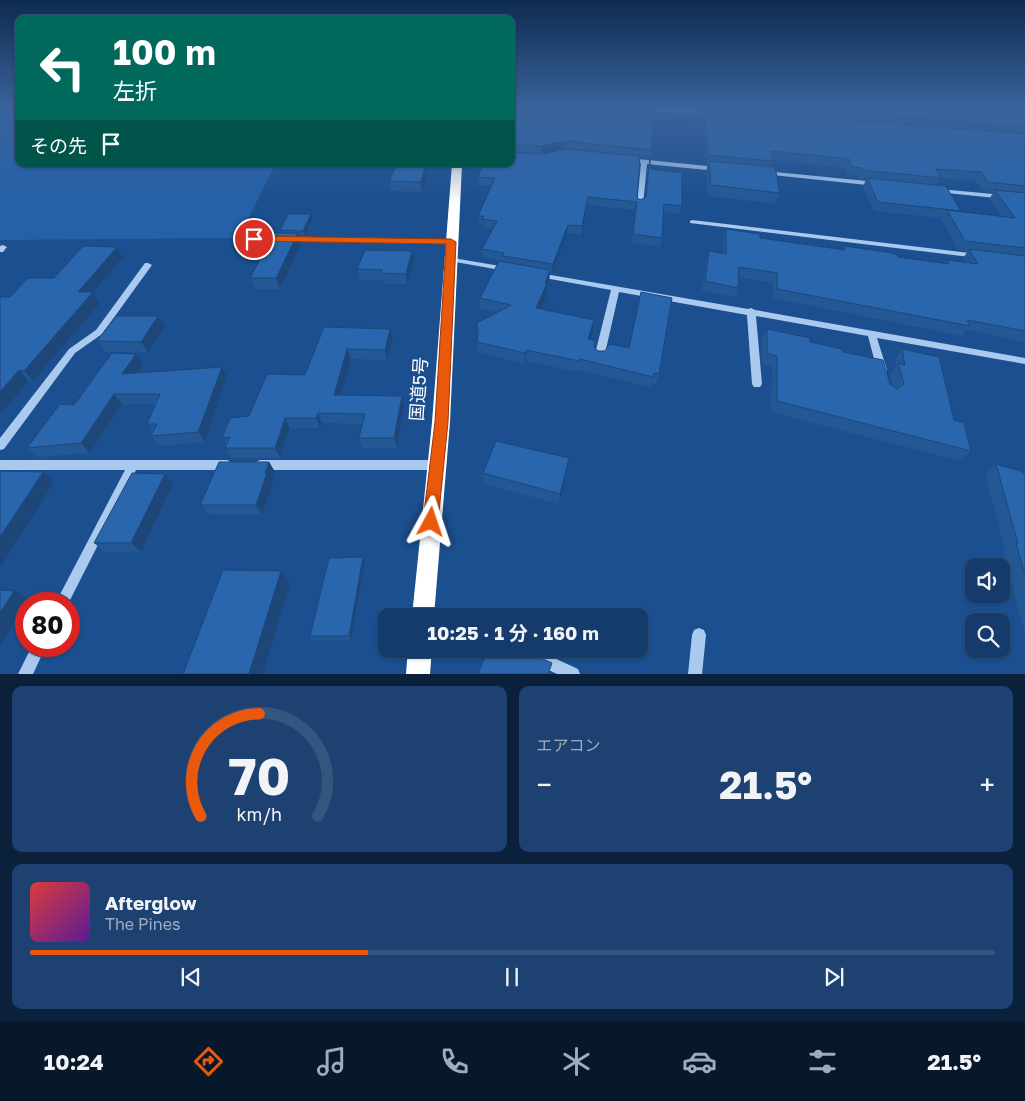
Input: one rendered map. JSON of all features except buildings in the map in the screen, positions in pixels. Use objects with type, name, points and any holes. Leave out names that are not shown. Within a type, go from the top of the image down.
[{"type":"highway","name":"国道5号","points":[[424,608],[441,422],[457,167]]},
{"type":"highway","points":[[418,674],[419,658]]},
{"type":"street","points":[[617,159],[722,169]]},
{"type":"street","points":[[640,205],[644,161]]},
{"type":"street","points":[[761,173],[888,186]]},
{"type":"street","points":[[927,189],[1025,199]]},
{"type":"street","points":[[692,222],[986,257]]},
{"type":"street","points":[[254,239],[451,242]]},
{"type":"street","points":[[450,259],[518,271]]},
{"type":"street","points":[[0,446],[72,351],[99,332],[148,265]]},
{"type":"street","points":[[528,273],[1025,361]]},
{"type":"street","points":[[599,358],[616,288]]},
{"type":"street","points":[[751,311],[757,384]]},
{"type":"street","points":[[871,333],[884,377]]},
{"type":"street","points":[[0,465],[436,465]]},
{"type":"street","points":[[67,592],[132,466]]},
{"type":"street","points":[[695,674],[699,635]]},
{"type":"street","points":[[25,674],[34,657]]},
{"type":"street","points":[[538,658],[573,674]]},
{"type":"shaded area","points":[[0,139],[15,139],[15,167],[274,167],[239,238],[0,240]]},
{"type":"route","points":[[254,239],[451,242],[441,422],[431,522]]}]
